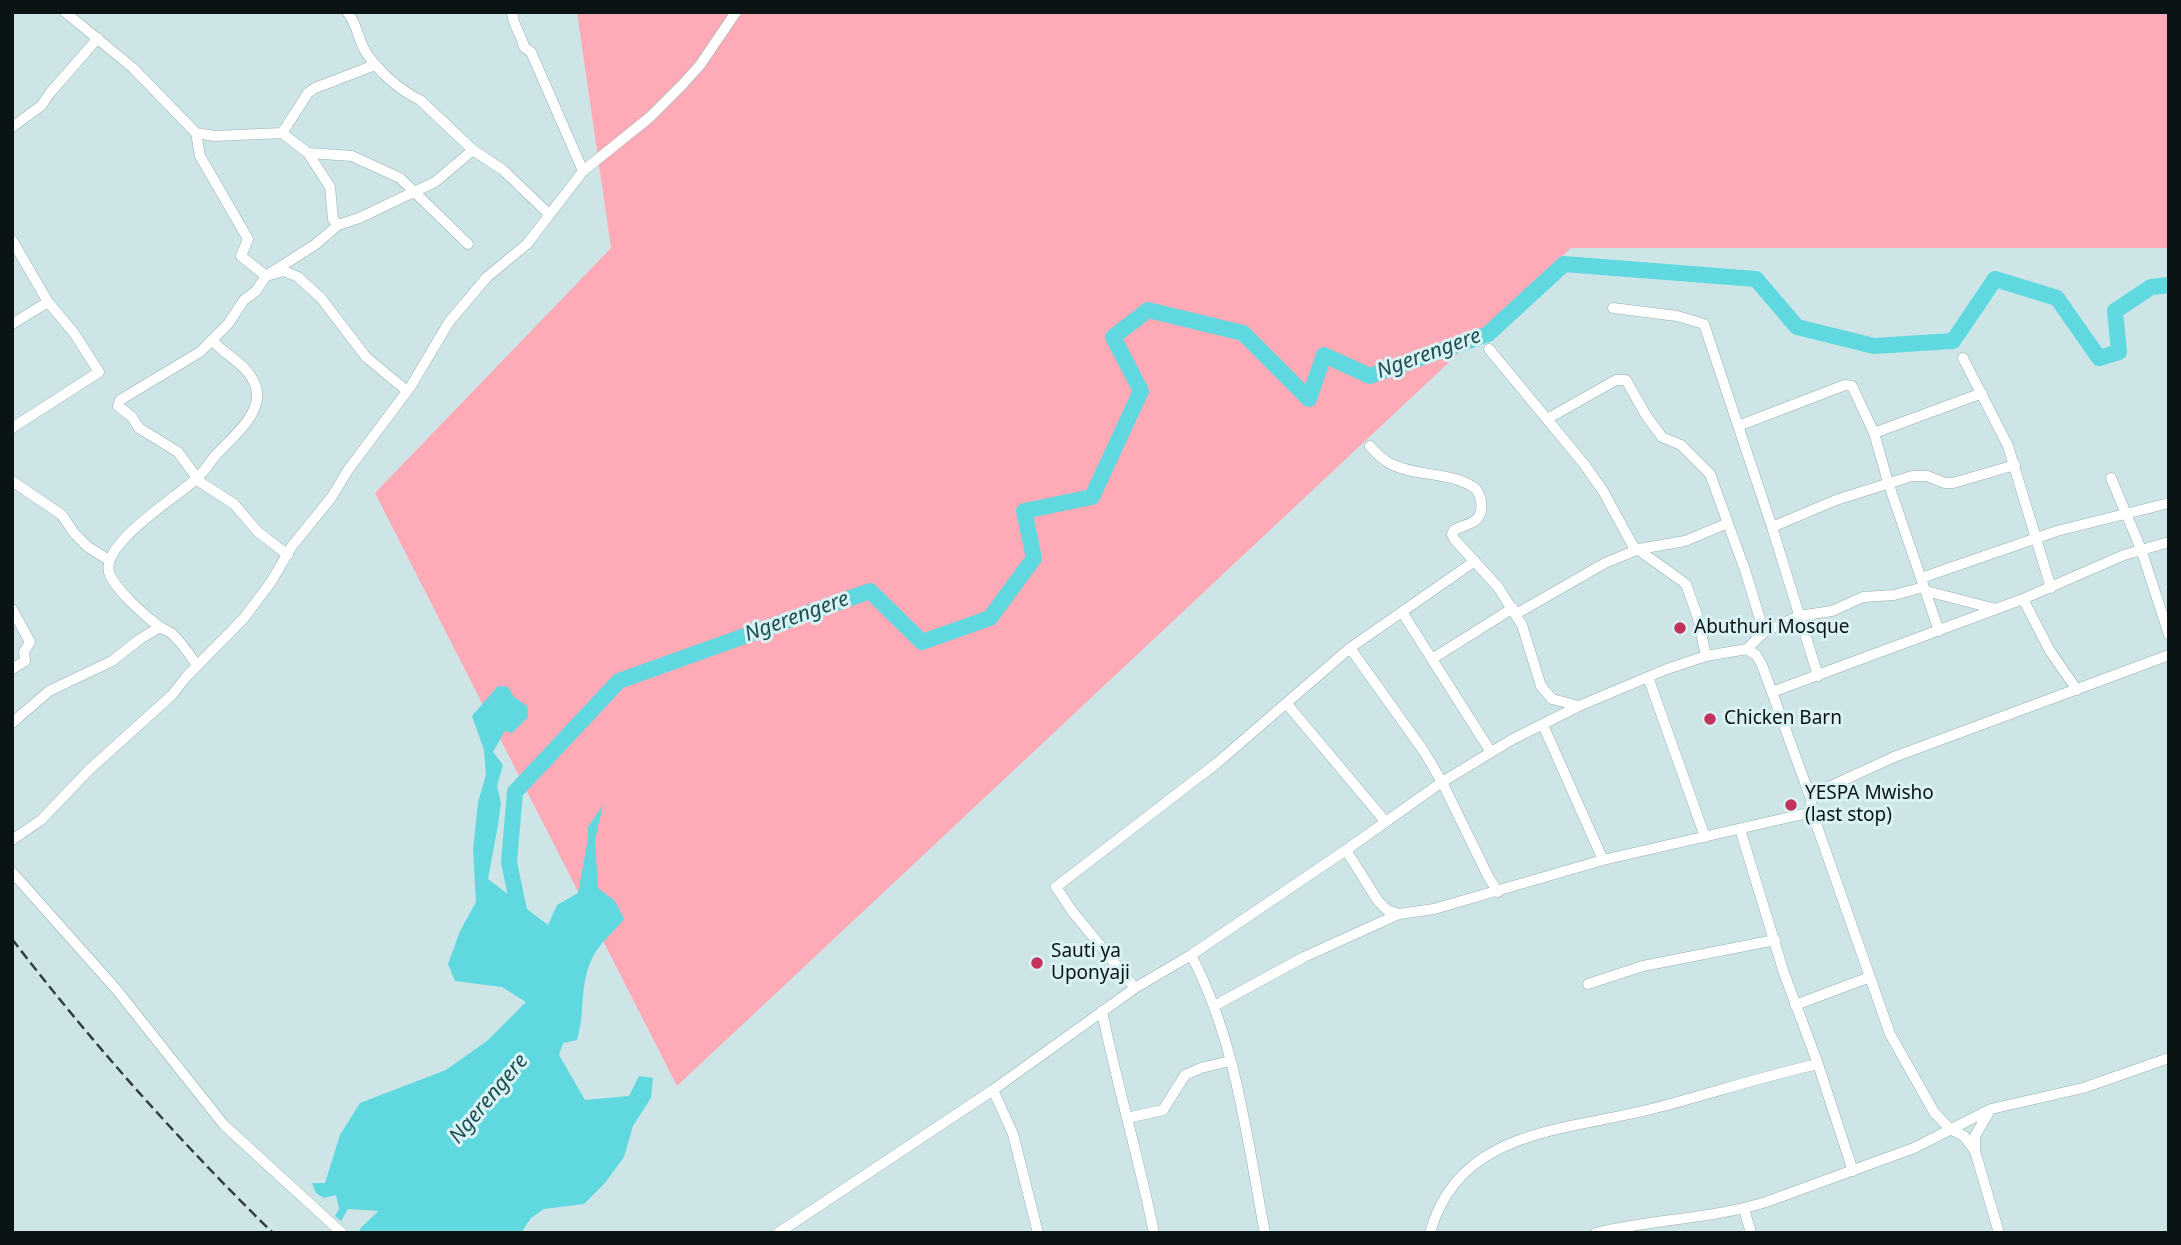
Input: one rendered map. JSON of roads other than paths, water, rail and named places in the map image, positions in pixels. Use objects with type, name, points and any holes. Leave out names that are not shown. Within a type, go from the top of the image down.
[{"type":"street","points":[[65,12],[149,83],[196,133],[200,156],[248,239],[241,256],[266,276]]},
{"type":"street","points":[[347,12],[356,25],[361,43],[375,65],[408,95],[420,100],[473,150],[503,170],[549,214]]},
{"type":"street","points":[[512,12],[512,19],[522,36],[524,47],[531,51],[583,171]]},
{"type":"street","points":[[12,840],[41,820],[90,769],[172,695],[244,618],[271,582],[292,546],[331,498],[348,470],[407,391],[449,322],[487,277],[527,244],[583,171],[650,117],[683,84],[700,65],[733,14]]},
{"type":"street","points":[[12,127],[41,106],[98,38]]},
{"type":"street","points":[[282,133],[308,93],[375,65]]},
{"type":"street","points":[[196,133],[215,136],[282,133],[308,153],[330,187],[333,219],[338,225]]},
{"type":"street","points":[[288,555],[275,542],[258,532],[234,504],[198,478],[178,452],[139,428],[132,417],[118,406],[120,400],[200,352],[237,313],[244,300],[257,291],[266,276],[316,244],[338,225],[359,218],[435,182],[473,150]]},
{"type":"street","points":[[308,153],[352,156],[400,178],[468,244]]},
{"type":"street","points":[[12,240],[48,302],[74,333],[99,372],[12,428]]},
{"type":"street","points":[[266,276],[284,271],[299,278],[321,298],[366,357],[407,391]]},
{"type":"street","points":[[12,324],[48,302]]},
{"type":"street","points":[[1613,308],[1677,316],[1704,324],[1772,527],[1818,676]]},
{"type":"street","points":[[198,666],[169,631],[160,627],[133,604],[110,575],[108,560],[158,507],[198,478],[227,443],[241,432],[249,419],[257,390],[244,367],[213,341]]},
{"type":"street","points":[[1489,349],[1584,464],[1603,491],[1633,546],[1686,584],[1697,615],[1706,656]]},
{"type":"street","points":[[1963,358],[2008,446],[2051,588]]},
{"type":"street","points":[[1547,419],[1615,380],[1626,380],[1662,437],[1681,445],[1710,474],[1764,632]]},
{"type":"street","points":[[1738,426],[1849,385],[1855,388],[1874,433],[1939,631]]},
{"type":"street","points":[[1874,433],[1982,393]]},
{"type":"street","points":[[1370,446],[1390,464],[1451,479],[1476,489],[1482,501],[1480,512],[1475,520],[1454,530],[1452,534],[1498,587],[1514,611],[1522,625],[1541,686],[1552,699],[1579,706]]},
{"type":"street","points":[[1772,527],[1888,482],[1919,475],[1953,483],[2015,465]]},
{"type":"street","points":[[2111,478],[2128,512],[2169,635]]},
{"type":"street","points":[[12,481],[62,515],[88,547],[108,560]]},
{"type":"street","points":[[778,1233],[993,1090],[1135,988],[1191,956],[1442,782],[1491,752],[1579,706],[1648,677],[1706,656],[1747,649],[1764,632],[1799,616],[1832,611],[1863,597],[1894,595],[2035,538],[2169,503]]},
{"type":"street","points":[[1432,659],[1514,611],[1605,563],[1639,549],[1685,541],[1728,523]]},
{"type":"street","points":[[1772,692],[2023,599],[2141,549],[2169,542]]},
{"type":"street","points":[[1135,988],[1072,911],[1056,887],[1217,763],[1350,648],[1475,561]]},
{"type":"street","points":[[1924,585],[1996,609]]},
{"type":"street","points":[[2023,599],[2050,651],[2077,691]]},
{"type":"street","points":[[12,609],[30,642],[24,652],[25,661],[12,669]]},
{"type":"street","points":[[1402,612],[1491,752]]},
{"type":"street","points":[[12,723],[49,691],[111,661],[160,627]]},
{"type":"street","points":[[1350,648],[1423,750],[1498,892]]},
{"type":"street","points":[[1747,649],[1759,659],[1772,692],[1890,1034],[1934,1112],[1950,1129],[1964,1136],[1975,1151]]},
{"type":"street","points":[[1811,799],[1820,791],[1894,757],[2169,655]]},
{"type":"street","points":[[1648,677],[1705,837]]},
{"type":"street","points":[[1286,703],[1385,821]]},
{"type":"street","points":[[1543,725],[1603,860]]},
{"type":"street","points":[[1214,1006],[1304,957],[1399,914],[1434,909],[1603,860],[1812,812]]},
{"type":"street","points":[[1740,829],[1795,1005],[1818,1064],[1853,1171]]},
{"type":"street","points":[[1346,850],[1378,901],[1387,910],[1399,914]]},
{"type":"street","points":[[12,872],[116,989],[224,1125],[342,1233]]},
{"type":"street","points":[[1588,984],[1643,966],[1775,940]]},
{"type":"street","points":[[1191,956],[1208,988],[1230,1061],[1265,1233]]},
{"type":"street","points":[[1795,1005],[1871,977]]},
{"type":"street","points":[[1102,1011],[1154,1233]]},
{"type":"street","points":[[1596,1233],[1649,1228],[1744,1209],[1914,1148],[1992,1109],[2083,1088],[2169,1058]]},
{"type":"street","points":[[1127,1118],[1163,1110],[1185,1076],[1201,1068],[1230,1061]]},
{"type":"street","points":[[1430,1233],[1435,1214],[1448,1192],[1476,1162],[1497,1149],[1547,1130],[1657,1108],[1818,1064]]},
{"type":"street","points":[[993,1090],[1013,1134],[1038,1233]]},
{"type":"street","points":[[1992,1109],[1975,1136],[1975,1151],[1999,1233]]},
{"type":"street","points":[[1744,1209],[1751,1233]]},
{"type":"water","points":[[498,686],[508,687],[514,697],[527,706],[528,717],[512,733],[505,731],[493,752],[503,765],[497,786],[501,803],[488,879],[548,925],[557,905],[578,893],[588,827],[603,805],[595,840],[598,888],[615,901],[624,919],[598,949],[590,964],[584,986],[577,1040],[563,1043],[559,1055],[585,1100],[629,1096],[639,1076],[653,1078],[651,1098],[633,1126],[624,1157],[605,1183],[584,1204],[544,1209],[531,1218],[521,1233],[370,1233],[381,1223],[380,1211],[348,1209],[341,1221],[335,1216],[339,1209],[336,1195],[324,1198],[316,1193],[312,1183],[325,1183],[340,1135],[360,1103],[446,1070],[487,1041],[526,1002],[502,987],[455,981],[448,964],[460,931],[476,902],[473,850],[478,802],[486,775],[484,750],[472,716]]},
{"type":"waterway","name":"Ngerengere","points":[[521,920],[509,862],[515,792],[619,681],[870,591],[922,642],[990,618],[1034,558],[1024,511],[1092,497],[1141,391],[1113,337],[1148,310],[1243,333],[1309,399],[1324,355],[1370,376],[1488,334],[1564,264],[1756,279],[1797,327],[1874,346],[1953,341],[1995,279],[2057,298],[2099,358],[2119,352],[2115,311],[2151,287],[2169,285]]},
{"type":"waterway","name":"Ngerengere","points":[[367,1233],[395,1206]]},
{"type":"railway","points":[[12,939],[73,1016],[137,1090],[273,1233]]},
{"type":"place","name":"Abuthuri Mosque","points":[[1680,628]]},
{"type":"place","name":"Chicken Barn","points":[[1710,719]]},
{"type":"place","name":"YESPA Mwisho (last stop)","points":[[1791,805]]},
{"type":"place","name":"Sauti ya Uponyaji","points":[[1037,963]]}]
